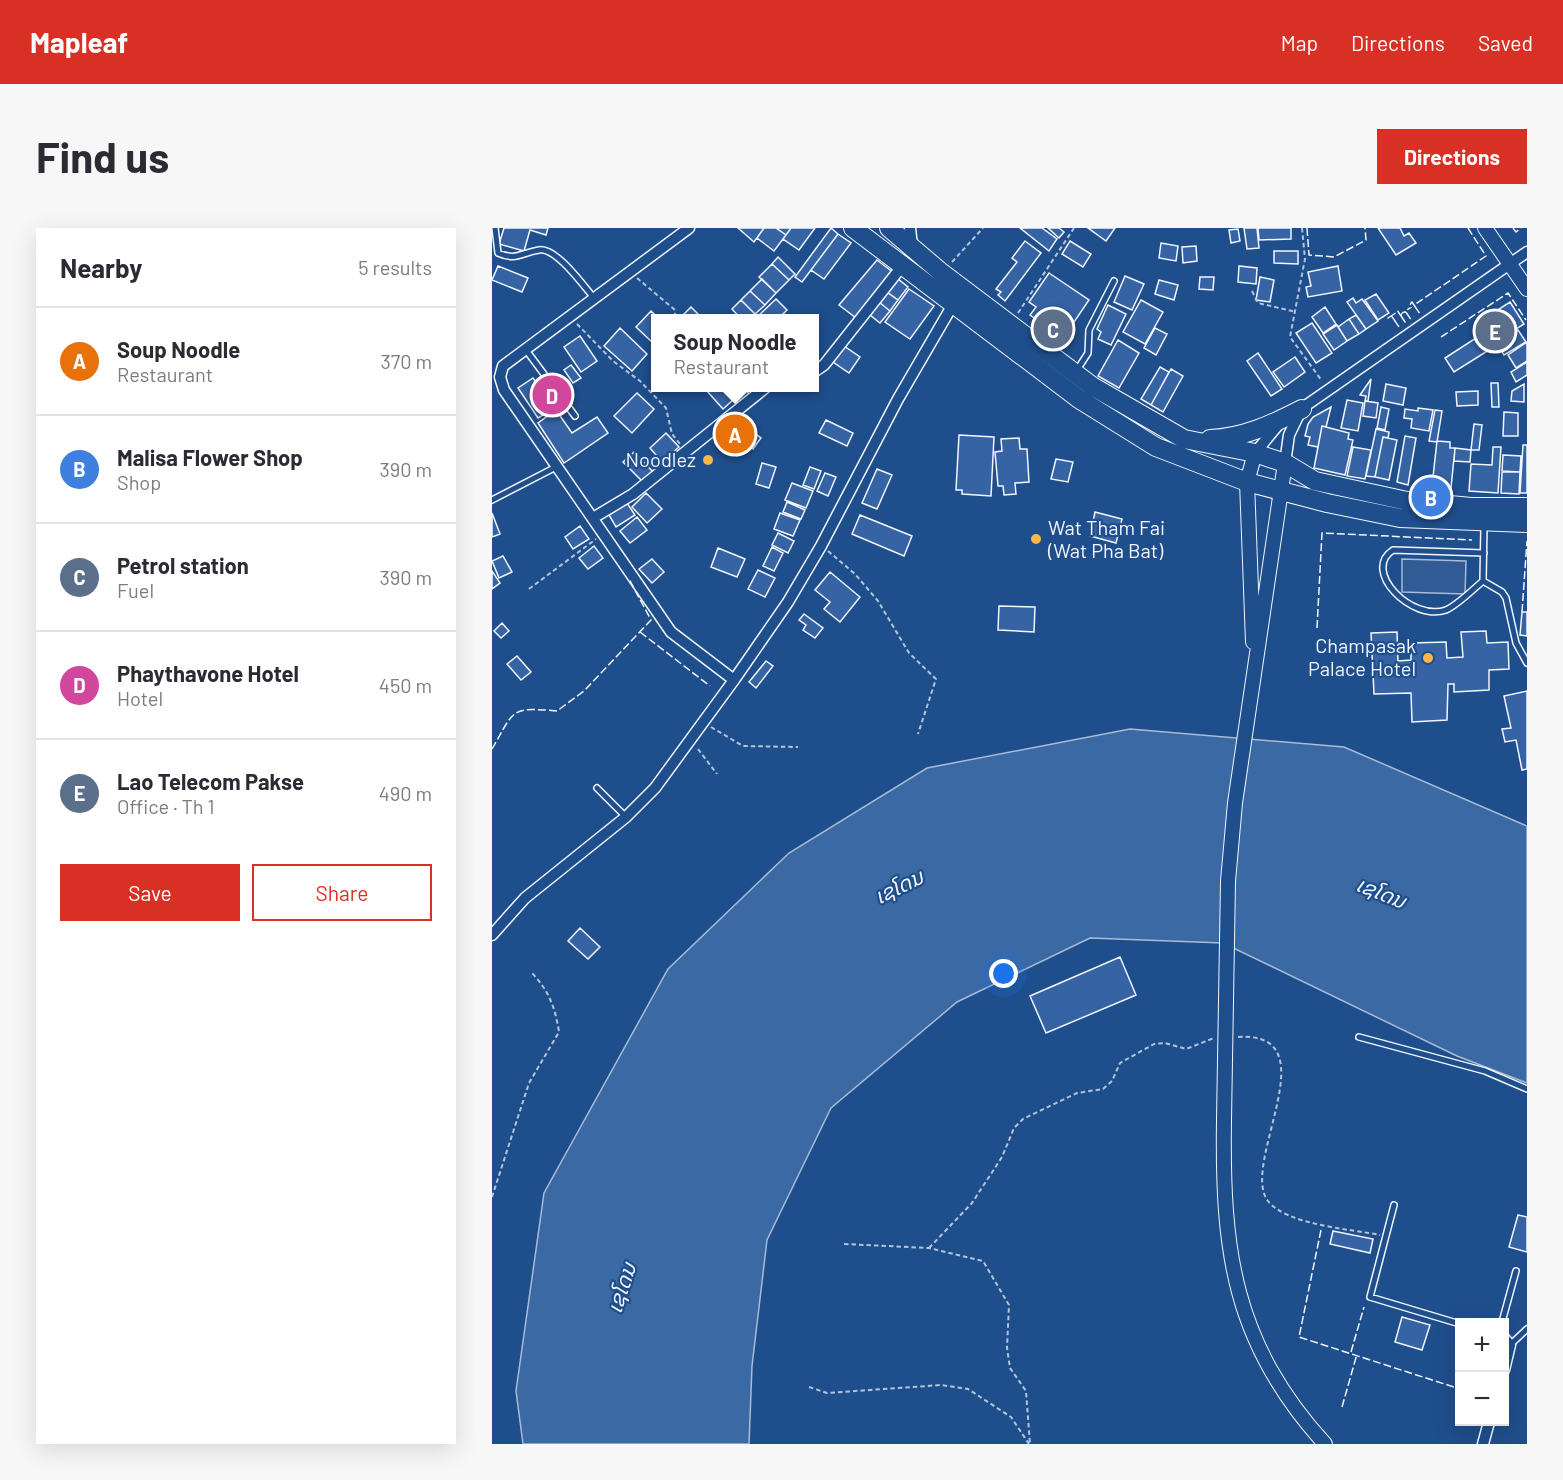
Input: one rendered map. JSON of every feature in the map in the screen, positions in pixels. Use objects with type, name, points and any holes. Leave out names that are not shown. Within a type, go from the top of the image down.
[{"type":"highway","points":[[853,228],[1079,399],[1156,447],[1247,482],[1281,492],[1400,518],[1527,523]]},
{"type":"highway","points":[[889,228],[911,237],[942,273],[1075,373],[1185,439],[1255,453],[1285,463],[1315,481],[1407,501],[1471,507],[1527,507]]},
{"type":"highway","points":[[1185,439],[1215,439],[1246,433],[1275,423],[1302,409]]},
{"type":"street","points":[[689,228],[571,318],[503,366],[496,377],[671,632],[735,680]]},
{"type":"street","points":[[1485,228],[1527,289]]},
{"type":"street","name":"Th 1","points":[[1255,453],[1273,430],[1328,388],[1527,252]]},
{"type":"street","points":[[819,368],[903,265]]},
{"type":"street","points":[[492,935],[525,898],[626,817],[655,788],[735,680],[788,602],[821,546],[898,399],[952,305],[965,290]]},
{"type":"street","points":[[593,518],[633,494],[759,392]]},
{"type":"street","name":"Th 1","points":[[1285,463],[1289,435],[1302,409]]},
{"type":"street","points":[[1253,684],[1247,482],[1255,453]]},
{"type":"street","points":[[1285,463],[1235,802],[1228,881],[1224,1120],[1226,1220],[1236,1284],[1257,1341],[1282,1392],[1325,1444]]},
{"type":"street","points":[[1483,1444],[1488,1426]]},
{"type":"lane","points":[[495,228],[498,253],[510,258],[541,249],[553,252],[595,299]]},
{"type":"lane","points":[[1075,373],[1088,353],[1089,330],[1114,282]]},
{"type":"lane","points":[[526,350],[575,416]]},
{"type":"lane","points":[[492,500],[557,466]]},
{"type":"lane","points":[[1483,581],[1484,522]]},
{"type":"lane","points":[[1483,581],[1445,610],[1420,611],[1409,605],[1385,581],[1383,565],[1385,557],[1393,550],[1484,553]]},
{"type":"lane","points":[[1483,581],[1502,592],[1506,598],[1516,643],[1527,663]]},
{"type":"lane","points":[[597,788],[626,817]]},
{"type":"lane","points":[[1359,1037],[1485,1071],[1527,1089]]},
{"type":"lane","points":[[1394,1205],[1370,1297],[1455,1322]]},
{"type":"lane","points":[[1503,1318],[1516,1271]]},
{"type":"lane","points":[[1509,1341],[1527,1329]]},
{"type":"path","points":[[942,273],[983,228]]},
{"type":"path","points":[[1010,325],[1074,228]]},
{"type":"path","points":[[1302,228],[1305,259],[1290,337],[1328,388]]},
{"type":"path","points":[[630,272],[675,309],[675,314]]},
{"type":"path","points":[[1252,291],[1258,303],[1296,312]]},
{"type":"path","points":[[571,318],[607,356],[640,381],[666,408],[672,434],[687,452]]},
{"type":"path","points":[[529,589],[603,533]]},
{"type":"path","points":[[821,546],[855,574],[878,601],[909,653],[936,679],[918,735]]},
{"type":"path","points":[[704,722],[743,746],[798,747]]},
{"type":"path","points":[[690,740],[717,774]]},
{"type":"path","points":[[492,1197],[529,1083],[559,1032],[555,1007],[546,988],[532,973]]},
{"type":"path","points":[[929,1248],[972,1203],[1002,1157],[1014,1128]]},
{"type":"path","points":[[844,1244],[929,1248],[983,1261],[1009,1305],[1007,1348],[1010,1368],[1026,1391],[1030,1444]]},
{"type":"path","points":[[809,1387],[827,1393],[941,1385],[968,1389],[1011,1417],[1030,1444]]},
{"type":"shaded area","points":[[1402,559],[1466,561],[1465,594],[1402,592]]},
{"type":"water","name":"ເຊໂດນ","points":[[1130,729],[1344,747],[1527,826],[1527,1083],[1457,1056],[1223,943],[1090,938],[957,1002],[831,1108],[767,1240],[752,1366],[749,1444],[523,1444],[516,1391],[544,1193],[668,969],[789,853],[927,768]]},
{"type":"building","points":[[504,228],[548,228],[546,235],[530,230],[524,251],[499,244]]},
{"type":"building","points":[[738,228],[764,228],[754,242]]},
{"type":"building","points":[[764,228],[776,228],[786,235],[774,251],[757,238]]},
{"type":"building","points":[[776,228],[791,228],[786,235]]},
{"type":"building","points":[[791,228],[815,228],[799,250],[783,239]]},
{"type":"building","points":[[831,228],[838,234],[802,282],[795,277]]},
{"type":"building","points":[[1020,228],[1042,228],[1057,239],[1049,251]]},
{"type":"building","points":[[1048,228],[1059,228],[1064,232],[1059,238]]},
{"type":"building","points":[[1088,228],[1115,228],[1106,241]]},
{"type":"building","points":[[1244,228],[1257,228],[1259,248],[1247,249]]},
{"type":"building","points":[[1258,228],[1291,228],[1291,239],[1259,240]]},
{"type":"building","points":[[1378,228],[1400,228],[1404,236],[1409,233],[1416,243],[1396,255]]},
{"type":"building","points":[[1238,229],[1240,241],[1231,243],[1229,230]]},
{"type":"building","points":[[838,234],[851,243],[824,279],[811,270]]},
{"type":"building","points":[[1025,241],[1041,253],[1005,301],[998,295],[1001,292],[996,289],[1017,262],[1012,258]]},
{"type":"building","points":[[1070,241],[1091,254],[1083,267],[1062,254]]},
{"type":"building","points":[[1161,243],[1178,246],[1176,261],[1159,258]]},
{"type":"building","points":[[1196,246],[1197,261],[1183,263],[1182,247]]},
{"type":"building","points":[[1274,251],[1298,251],[1298,264],[1274,263]]},
{"type":"building","points":[[778,257],[795,274],[789,280],[772,264]]},
{"type":"building","points":[[877,260],[894,273],[856,318],[839,305]]},
{"type":"building","points":[[772,264],[789,280],[776,293],[759,277]]},
{"type":"building","points":[[498,266],[528,278],[522,292],[492,280]]},
{"type":"building","points":[[1239,266],[1257,268],[1256,284],[1238,282]]},
{"type":"building","points":[[1338,266],[1342,291],[1308,297],[1306,287],[1311,286],[1308,272]]},
{"type":"building","points":[[1049,273],[1089,300],[1070,328],[1056,319],[1049,328],[1030,315],[1036,307],[1029,302]]},
{"type":"building","points":[[1125,276],[1144,284],[1132,310],[1114,302]]},
{"type":"building","points":[[1200,277],[1214,277],[1213,290],[1199,289]]},
{"type":"building","points":[[1260,277],[1274,280],[1270,302],[1256,300]]},
{"type":"building","points":[[762,279],[776,293],[765,305],[750,291]]},
{"type":"building","points":[[898,279],[908,287],[898,300],[887,292]]},
{"type":"building","points":[[1159,280],[1178,285],[1174,300],[1155,294]]},
{"type":"building","points":[[909,289],[934,306],[910,339],[885,322]]},
{"type":"building","points":[[750,291],[765,305],[755,314],[741,300]]},
{"type":"building","points":[[887,292],[898,300],[890,311],[879,302]]},
{"type":"building","points":[[1376,294],[1389,313],[1378,320],[1365,300]]},
{"type":"building","points":[[1353,298],[1356,303],[1362,299],[1378,321],[1366,329],[1347,302]]},
{"type":"building","points":[[776,299],[787,310],[783,314],[760,314]]},
{"type":"building","points":[[741,300],[755,314],[736,314],[732,309]]},
{"type":"building","points":[[1141,300],[1163,312],[1145,344],[1123,332]]},
{"type":"building","points":[[879,302],[890,311],[880,323],[870,315]]},
{"type":"building","points":[[1510,302],[1524,324],[1510,333],[1496,311]]},
{"type":"building","points":[[1108,305],[1126,314],[1111,345],[1098,339],[1101,332],[1097,329]]},
{"type":"building","points":[[691,307],[698,314],[684,314]]},
{"type":"building","points":[[1325,307],[1336,324],[1323,333],[1312,317]]},
{"type":"building","points":[[651,311],[654,314],[651,314],[651,341],[636,327]]},
{"type":"building","points":[[1356,315],[1366,329],[1359,334],[1349,319]]},
{"type":"building","points":[[1496,318],[1507,333],[1492,344],[1481,328]]},
{"type":"building","points":[[1349,319],[1359,334],[1347,341],[1338,327]]},
{"type":"building","points":[[1312,323],[1332,353],[1316,363],[1296,333]]},
{"type":"building","points":[[1337,325],[1347,341],[1334,350],[1323,334]]},
{"type":"building","points":[[620,328],[647,354],[632,371],[604,346]]},
{"type":"building","points":[[1155,328],[1167,334],[1156,355],[1144,348]]},
{"type":"building","points":[[1518,330],[1526,342],[1504,355],[1497,344]]},
{"type":"building","points":[[580,336],[597,361],[581,372],[564,347]]},
{"type":"building","points":[[1479,336],[1489,350],[1454,372],[1445,358]]},
{"type":"building","points":[[1118,340],[1139,353],[1119,388],[1098,376]]},
{"type":"building","points":[[1527,342],[1527,361],[1516,368],[1508,355]]},
{"type":"building","points":[[844,346],[860,357],[849,373],[833,362]]},
{"type":"building","points":[[1258,353],[1282,389],[1271,396],[1247,361]]},
{"type":"building","points":[[1295,357],[1305,372],[1284,387],[1273,372]]},
{"type":"building","points":[[1527,362],[1527,375],[1516,382],[1511,372]]},
{"type":"building","points":[[571,365],[581,378],[573,383],[564,370]]},
{"type":"building","points":[[1160,367],[1169,372],[1151,405],[1141,399]]},
{"type":"building","points":[[1171,369],[1183,376],[1163,412],[1151,405]]},
{"type":"building","points":[[533,378],[553,409],[538,418],[518,388]]},
{"type":"building","points":[[1371,379],[1368,401],[1365,401],[1366,396],[1360,395]]},
{"type":"building","points":[[1491,383],[1498,383],[1499,407],[1492,407]]},
{"type":"building","points":[[1386,384],[1406,388],[1403,405],[1383,401]]},
{"type":"building","points":[[1524,384],[1524,402],[1511,401],[1512,391]]},
{"type":"building","points":[[1478,391],[1478,405],[1457,406],[1456,392]]},
{"type":"building","points":[[708,392],[726,392],[733,400],[723,409]]},
{"type":"building","points":[[729,392],[747,392],[749,394],[738,403]]},
{"type":"building","points":[[637,393],[654,409],[632,433],[614,416]]},
{"type":"building","points":[[1347,400],[1363,403],[1358,431],[1341,428]]},
{"type":"building","points":[[1365,401],[1378,403],[1376,418],[1363,416]]},
{"type":"building","points":[[1331,407],[1326,427],[1322,426],[1318,447],[1308,445],[1310,437],[1305,436],[1308,424],[1313,417]]},
{"type":"building","points":[[1381,407],[1389,409],[1385,430],[1377,428]]},
{"type":"building","points":[[1418,408],[1433,410],[1429,431],[1411,428],[1412,419],[1404,418],[1405,409],[1418,411]]},
{"type":"building","points":[[556,410],[572,433],[597,417],[608,433],[564,463],[538,423]]},
{"type":"building","points":[[1435,410],[1442,411],[1437,442],[1429,441]]},
{"type":"building","points":[[1504,412],[1518,413],[1518,436],[1503,436]]},
{"type":"building","points":[[735,419],[761,438],[753,449],[727,429]]},
{"type":"building","points":[[826,420],[853,433],[847,446],[819,433]]},
{"type":"building","points":[[1474,424],[1482,425],[1479,450],[1471,450]]},
{"type":"building","points":[[1322,426],[1349,433],[1348,439],[1353,440],[1345,475],[1314,468]]},
{"type":"building","points":[[1376,429],[1389,432],[1388,438],[1383,437],[1375,477],[1366,476]]},
{"type":"building","points":[[666,433],[679,447],[662,462],[650,448]]},
{"type":"building","points":[[732,435],[745,445],[737,456],[724,446]]},
{"type":"building","points":[[959,435],[994,437],[991,496],[962,494],[962,490],[956,490]]},
{"type":"building","points":[[1405,436],[1416,438],[1408,485],[1397,482]]},
{"type":"building","points":[[1383,437],[1397,440],[1389,480],[1375,477]]},
{"type":"building","points":[[1019,438],[1020,449],[1027,449],[1029,482],[1015,483],[1016,494],[1004,495],[1003,486],[998,486],[995,452],[1002,451],[1001,439]]},
{"type":"building","points":[[1437,441],[1450,442],[1450,448],[1455,448],[1451,488],[1432,486]]},
{"type":"building","points":[[1523,445],[1527,445],[1527,493],[1520,493]]},
{"type":"building","points":[[1353,447],[1371,450],[1365,479],[1347,476]]},
{"type":"building","points":[[1493,447],[1501,447],[1498,493],[1469,491],[1471,464],[1492,465]]},
{"type":"building","points":[[1455,448],[1471,450],[1470,462],[1454,461]]},
{"type":"building","points":[[634,452],[654,473],[644,483],[623,462]]},
{"type":"building","points":[[1503,455],[1521,456],[1520,472],[1502,471]]},
{"type":"building","points":[[1056,459],[1073,462],[1068,482],[1051,479]]},
{"type":"building","points":[[762,463],[776,467],[769,488],[756,484]]},
{"type":"building","points":[[810,467],[821,471],[814,489],[803,485]]},
{"type":"building","points":[[877,469],[892,475],[877,509],[862,503]]},
{"type":"building","points":[[1502,472],[1520,472],[1519,494],[1501,493]]},
{"type":"building","points":[[825,473],[836,477],[828,496],[817,491]]},
{"type":"building","points":[[792,483],[813,491],[806,508],[785,500]]},
{"type":"building","points":[[646,493],[662,509],[647,523],[632,507]]},
{"type":"building","points":[[787,502],[805,510],[801,519],[783,512]]},
{"type":"building","points":[[627,503],[635,515],[616,527],[609,515]]},
{"type":"building","points":[[1095,512],[1122,519],[1116,543],[1090,536]]},
{"type":"building","points":[[492,513],[500,534],[492,537]]},
{"type":"building","points":[[780,513],[800,520],[793,536],[774,529]]},
{"type":"building","points":[[860,515],[912,536],[904,556],[852,534]]},
{"type":"building","points":[[637,517],[647,530],[630,543],[620,531]]},
{"type":"building","points":[[580,526],[589,539],[573,549],[565,537]]},
{"type":"building","points":[[778,533],[794,541],[788,553],[772,545]]},
{"type":"building","points":[[594,546],[603,558],[588,569],[579,558]]},
{"type":"building","points":[[772,547],[783,553],[774,571],[763,566]]},
{"type":"building","points":[[718,548],[745,559],[737,577],[711,567]]},
{"type":"building","points":[[503,556],[512,572],[499,578],[492,561]]},
{"type":"building","points":[[652,559],[664,572],[652,583],[639,569]]},
{"type":"building","points":[[758,570],[775,578],[765,597],[748,589]]},
{"type":"building","points":[[492,571],[500,583],[492,589]]},
{"type":"building","points":[[830,572],[860,597],[840,622],[824,609],[830,602],[815,590]]},
{"type":"building","points":[[999,606],[1035,607],[1034,632],[998,630]]},
{"type":"building","points":[[1522,612],[1527,612],[1527,636],[1520,635]]},
{"type":"building","points":[[804,614],[823,628],[815,638],[803,630],[806,625],[799,620]]},
{"type":"building","points":[[502,623],[509,631],[501,638],[494,631]]},
{"type":"building","points":[[1486,631],[1487,643],[1508,642],[1509,669],[1489,670],[1489,690],[1454,692],[1454,684],[1448,684],[1447,720],[1412,722],[1411,693],[1374,694],[1371,633],[1397,632],[1398,661],[1411,660],[1411,643],[1446,642],[1447,658],[1463,657],[1461,632]]},
{"type":"building","points":[[517,656],[531,672],[521,680],[507,664]]},
{"type":"building","points":[[766,661],[773,666],[756,688],[749,682]]},
{"type":"building","points":[[1527,691],[1527,769],[1522,770],[1516,740],[1505,742],[1502,729],[1511,728],[1504,696]]},
{"type":"building","points":[[580,928],[600,947],[588,959],[568,941]]},
{"type":"building","points":[[1120,957],[1136,995],[1046,1033],[1030,996]]},
{"type":"building","points":[[1518,1215],[1527,1217],[1527,1252],[1509,1247]]},
{"type":"building","points":[[1333,1231],[1373,1239],[1370,1253],[1330,1244]]},
{"type":"building","points":[[1402,1317],[1430,1325],[1422,1350],[1395,1342]]},
{"type":"fence","points":[[1307,228],[1309,255],[1334,257],[1366,240],[1365,228]]},
{"type":"fence","points":[[1398,316],[1486,256],[1468,228]]},
{"type":"fence","points":[[1513,228],[1516,232],[1521,228]]},
{"type":"fence","points":[[1441,337],[1508,293],[1526,320]]},
{"type":"fence","points":[[1317,628],[1322,533],[1472,540]]},
{"type":"fence","points":[[1522,612],[1527,541]]},
{"type":"fence","points":[[492,749],[510,718],[516,713],[530,710],[557,711],[584,691],[651,620],[629,579]]},
{"type":"fence","points":[[640,632],[710,686]]},
{"type":"fence","points":[[1321,1230],[1299,1337],[1455,1387]]},
{"type":"fence","points":[[1351,1352],[1364,1307]]},
{"type":"fence","points":[[1342,1407],[1357,1354]]},
{"type":"place","name":"Petrol station","points":[[1053,329]]},
{"type":"place","name":"Lao Telecom Pakse","points":[[1495,331]]},
{"type":"place","name":"Phaythavone Hotel","points":[[552,395]]},
{"type":"place","name":"Soup Noodle","points":[[735,434]]},
{"type":"place","name":"Noodlez","points":[[708,460]]},
{"type":"place","name":"Malisa Flower Shop","points":[[1431,497]]},
{"type":"place","name":"Wat Tham Fai (Wat Pha Bat)","points":[[1036,539]]},
{"type":"place","name":"Champasak Palace Hotel","points":[[1428,658]]}]
